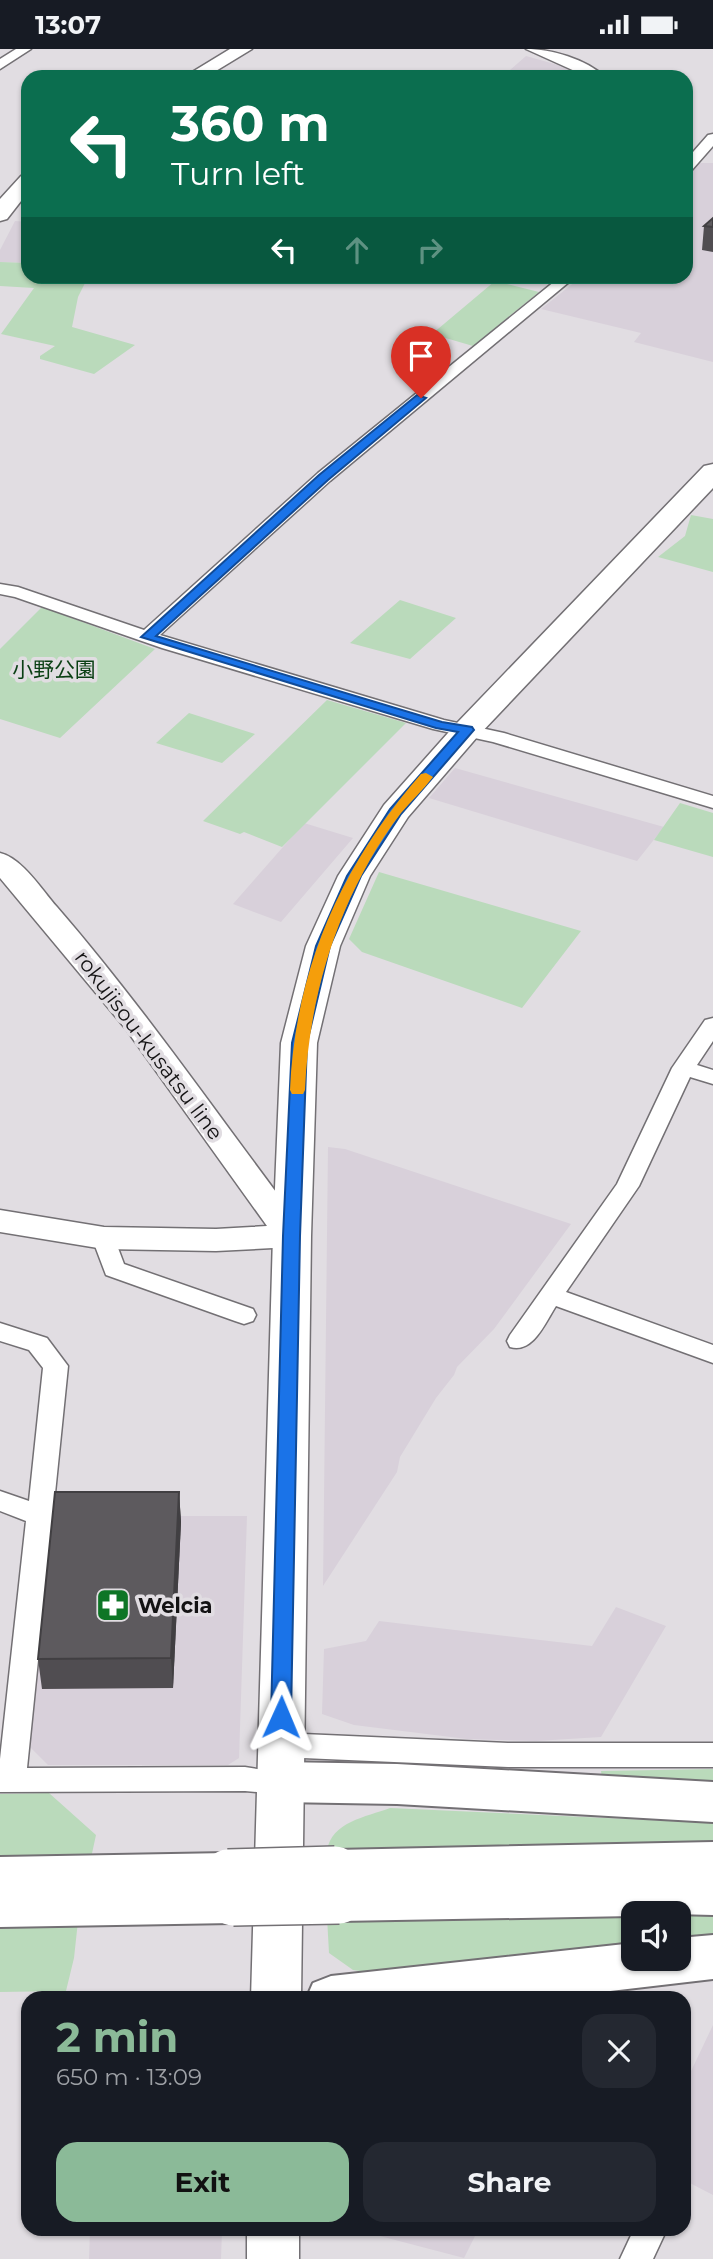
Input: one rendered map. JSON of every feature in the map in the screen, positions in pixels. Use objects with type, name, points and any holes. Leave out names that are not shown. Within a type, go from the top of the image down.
[{"type":"highway","points":[[280,1764],[397,1784],[713,1802]]},
{"type":"highway","points":[[337,1885],[713,1863]]},
{"type":"highway","points":[[0,1878],[230,1887],[337,1885],[713,1892]]},
{"type":"highway","points":[[0,1905],[230,1887]]},
{"type":"highway","points":[[404,1991],[713,1957]]},
{"type":"main road","points":[[206,70],[243,49]]},
{"type":"main road","points":[[0,215],[21,188]]},
{"type":"main road","points":[[276,1991],[292,1236],[299,1043],[323,946],[354,876],[395,811],[467,730],[713,472]]},
{"type":"main road","name":"rokujisou-kusatsu line","points":[[0,861],[59,925],[146,1036],[243,1173],[292,1236]]},
{"type":"main road","points":[[0,1220],[104,1238],[216,1240],[292,1236]]},
{"type":"main road","points":[[273,2236],[273,2259]]},
{"type":"street","points":[[0,65],[25,49]]},
{"type":"street","points":[[532,49],[585,70]]},
{"type":"street","points":[[693,160],[706,145]]},
{"type":"street","points":[[148,637],[324,477],[559,284]]},
{"type":"street","points":[[0,589],[18,592],[148,637],[440,725],[467,730],[713,802]]},
{"type":"street","points":[[519,1341],[627,1187],[683,1067],[713,1025]]},
{"type":"street","points":[[683,1067],[713,1077]]},
{"type":"street","points":[[104,1238],[114,1269],[244,1315]]},
{"type":"street","points":[[551,1295],[710,1347]]},
{"type":"street","points":[[0,1332],[38,1344],[56,1366],[6,1779],[245,1779],[280,1764],[508,1755],[713,1755]]},
{"type":"street","points":[[0,1501],[39,1514]]},
{"type":"street","points":[[636,2259],[648,2236]]},
{"type":"shaded area","points":[[526,56],[569,70],[510,70]]},
{"type":"shaded area","points":[[696,163],[713,163],[713,362],[634,342],[641,333],[541,309],[572,284],[693,284],[693,166]]},
{"type":"shaded area","points":[[15,221],[21,221],[21,263],[0,262],[0,250]]},
{"type":"shaded area","points":[[455,768],[664,827],[637,861],[429,798]]},
{"type":"shaded area","points":[[304,823],[353,838],[281,922],[233,904]]},
{"type":"shaded area","points":[[328,1147],[345,1149],[571,1224],[494,1329],[457,1367],[400,1457],[397,1472],[323,1586]]},
{"type":"shaded area","points":[[54,1516],[247,1516],[239,1758],[228,1765],[48,1765],[30,1747]]},
{"type":"shaded area","points":[[616,1607],[666,1626],[601,1737],[536,1741],[467,1739],[354,1725],[322,1714],[324,1649],[366,1641],[379,1621],[592,1646]]},
{"type":"shaded area","points":[[713,2025],[713,2195],[691,2184],[691,2071]]},
{"type":"shaded area","points":[[90,2236],[222,2236],[221,2259],[89,2259]]},
{"type":"shaded area","points":[[380,2236],[475,2236],[464,2258]]},
{"type":"green space","points":[[0,262],[21,263],[21,284],[84,284],[78,297],[72,327],[135,345],[94,374],[40,359],[40,356],[55,346],[1,334],[34,288],[0,286]]},
{"type":"green space","points":[[491,284],[507,284],[539,292],[473,346],[432,334]]},
{"type":"green space","points":[[691,515],[713,519],[713,572],[658,557],[685,536]]},
{"type":"green space","points":[[400,600],[456,618],[410,659],[350,643]]},
{"type":"green space","name":"小野公園","points":[[42,607],[155,649],[60,738],[0,719],[0,649]]},
{"type":"green space","points":[[327,700],[406,723],[282,847],[244,832],[240,834],[203,821]]},
{"type":"green space","points":[[189,713],[255,734],[222,763],[156,743]]},
{"type":"green space","points":[[680,803],[713,813],[713,857],[654,840]]},
{"type":"green space","points":[[379,872],[581,931],[522,1008],[362,952],[349,939]]},
{"type":"green space","points":[[713,1769],[713,1785],[602,1778],[601,1771]]},
{"type":"green space","points":[[49,1793],[96,1835],[91,1858],[0,1859],[0,1794]]},
{"type":"green space","points":[[390,1808],[713,1823],[713,1847],[327,1851],[335,1833],[342,1827]]},
{"type":"green space","points":[[713,1907],[713,1942],[691,1944],[691,1908]]},
{"type":"green space","points":[[621,1909],[621,1951],[372,1973],[353,1970],[329,1953],[327,1917]]},
{"type":"green space","points":[[78,1921],[74,1958],[66,1991],[0,1992],[0,1923]]},
{"type":"building","points":[[713,218],[713,227],[704,226]]},
{"type":"building","name":"Welcia","points":[[55,1492],[179,1492],[171,1658],[38,1659]]},
{"type":"slow traffic","points":[[297,1090],[299,1043],[323,946],[354,876],[395,811],[426,777]]},
{"type":"place","name":"Welcia","points":[[113,1605]]},
{"type":"route","points":[[281,1717],[299,1043],[323,946],[354,876],[395,811],[467,730],[440,725],[148,637],[324,477],[421,398]]}]
